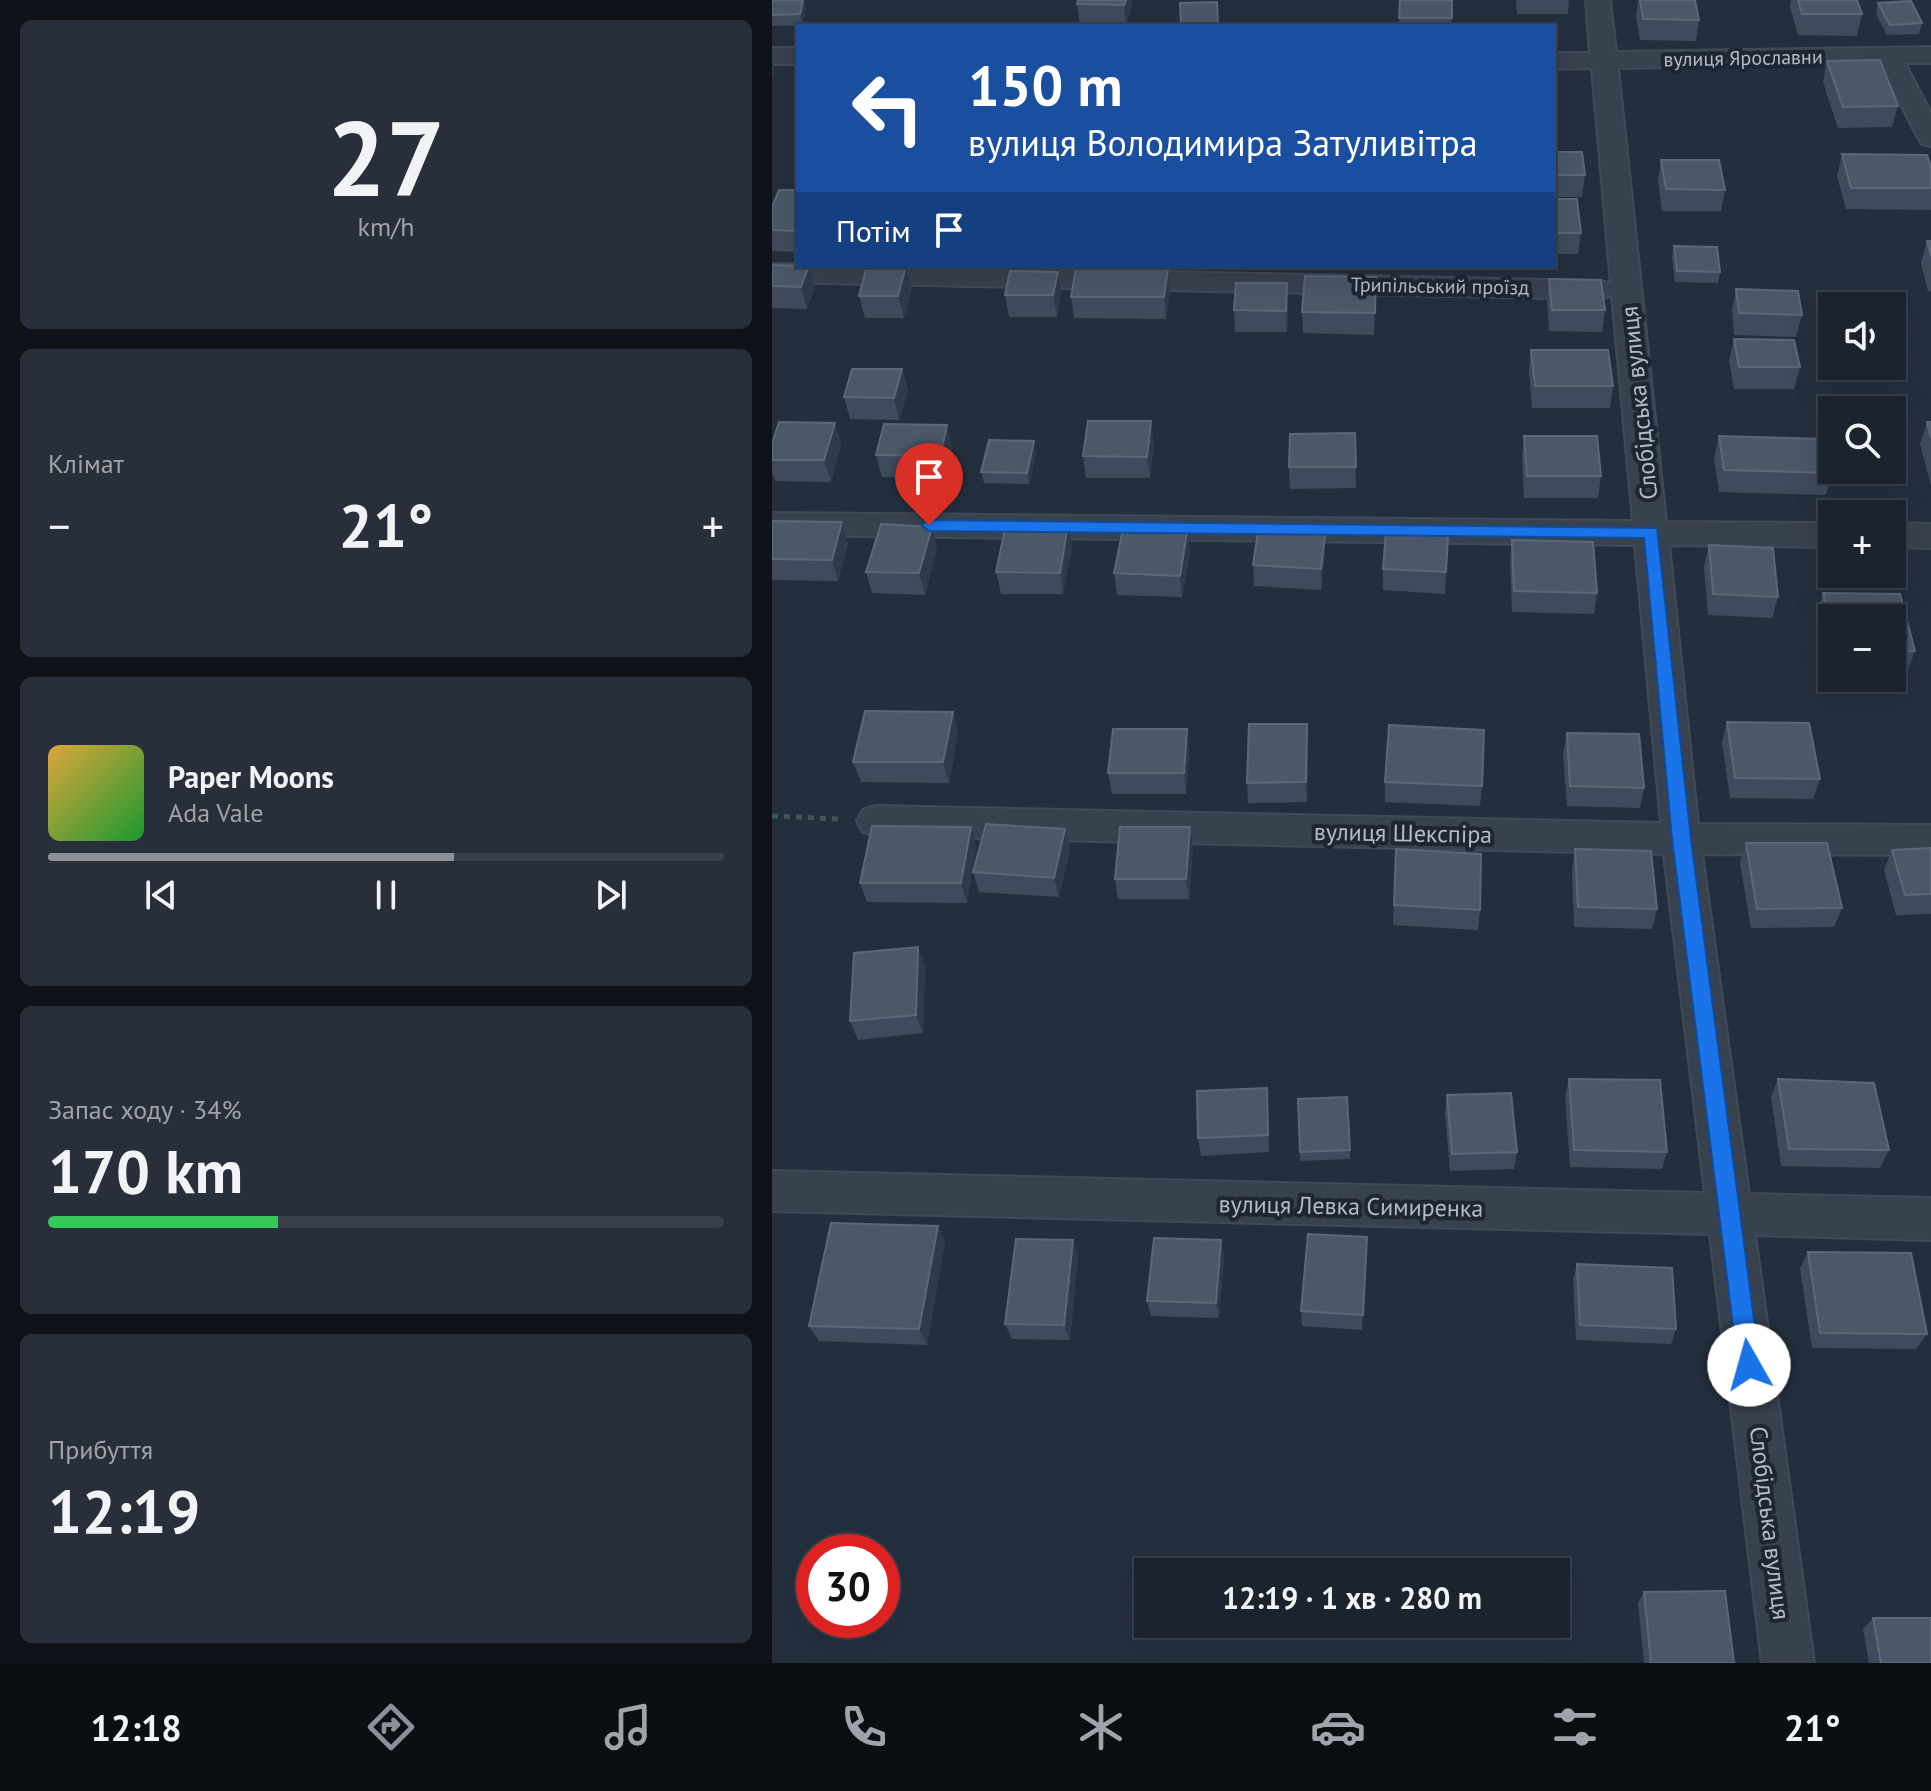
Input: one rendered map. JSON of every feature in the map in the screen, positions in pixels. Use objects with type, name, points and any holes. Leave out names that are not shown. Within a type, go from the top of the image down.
[{"type":"street","name":"Слобідська вулиця","points":[[1598,0],[1681,839],[1788,1663]]},
{"type":"street","points":[[1888,55],[1931,138]]},
{"type":"street","name":"вулиця Ярославни","points":[[1556,61],[1931,55]]},
{"type":"street","points":[[772,56],[796,56]]},
{"type":"street","name":"Трипільський проїзд","points":[[772,273],[1628,290]]},
{"type":"street","points":[[772,524],[1818,535]]},
{"type":"street","points":[[1906,535],[1931,536]]},
{"type":"street","name":"вулиця Шекспіра","points":[[876,821],[1681,839],[1931,840]]},
{"type":"street","name":"вулиця Левка Симиренка","points":[[772,1191],[1931,1219]]},
{"type":"path","points":[[772,816],[876,821]]},
{"type":"building","points":[[772,0],[803,0],[800,14],[772,15]]},
{"type":"building","points":[[1078,0],[1126,0],[1124,5],[1077,4]]},
{"type":"building","points":[[1400,0],[1452,0],[1452,18],[1399,18]]},
{"type":"building","points":[[1640,0],[1695,0],[1699,20],[1643,19]]},
{"type":"building","points":[[1798,0],[1857,0],[1862,14],[1802,14]]},
{"type":"building","points":[[1911,1],[1922,23],[1890,25],[1878,3]]},
{"type":"building","points":[[1217,2],[1218,24],[1181,24],[1180,3]]},
{"type":"building","points":[[1880,60],[1898,106],[1843,107],[1827,61]]},
{"type":"building","points":[[1556,152],[1582,152],[1585,175],[1556,175]]},
{"type":"building","points":[[1842,154],[1927,155],[1931,167],[1931,188],[1851,188]]},
{"type":"building","points":[[1661,160],[1719,160],[1725,190],[1666,189]]},
{"type":"building","points":[[779,190],[796,190],[796,231],[772,230],[772,207]]},
{"type":"building","points":[[1556,199],[1577,199],[1581,233],[1556,233]]},
{"type":"building","points":[[1674,246],[1717,247],[1720,272],[1677,271]]},
{"type":"building","points":[[772,265],[808,268],[801,287],[772,286]]},
{"type":"building","points":[[866,268],[905,268],[898,296],[859,296]]},
{"type":"building","points":[[1076,268],[1168,269],[1164,297],[1071,297]]},
{"type":"building","points":[[1010,271],[1058,272],[1053,295],[1005,295]]},
{"type":"building","points":[[1305,276],[1376,277],[1375,313],[1302,312]]},
{"type":"building","points":[[1549,279],[1601,280],[1605,310],[1552,310]]},
{"type":"building","points":[[1236,283],[1287,283],[1286,311],[1234,310]]},
{"type":"building","points":[[1736,289],[1798,291],[1802,315],[1739,313]]},
{"type":"building","points":[[1734,339],[1794,340],[1800,367],[1739,367]]},
{"type":"building","points":[[1531,350],[1608,350],[1613,386],[1535,386]]},
{"type":"building","points":[[852,369],[902,369],[894,398],[844,397]]},
{"type":"building","points":[[1088,421],[1151,421],[1147,457],[1083,456]]},
{"type":"building","points":[[779,422],[835,423],[824,460],[772,460],[772,444]]},
{"type":"building","points":[[884,424],[947,425],[940,456],[876,455]]},
{"type":"building","points":[[1355,433],[1356,467],[1289,467],[1290,434]]},
{"type":"building","points":[[1524,436],[1597,436],[1601,476],[1527,476]]},
{"type":"building","points":[[1719,436],[1818,439],[1818,473],[1724,470]]},
{"type":"building","points":[[989,440],[1034,441],[1027,473],[981,472]]},
{"type":"building","points":[[772,521],[842,522],[832,560],[772,559]]},
{"type":"building","points":[[881,524],[932,527],[919,573],[866,572]]},
{"type":"building","points":[[1006,524],[1068,525],[1060,573],[996,572]]},
{"type":"building","points":[[1123,529],[1187,532],[1180,576],[1114,573]]},
{"type":"building","points":[[1258,532],[1325,535],[1321,569],[1253,565]]},
{"type":"building","points":[[1386,532],[1448,535],[1446,572],[1383,569]]},
{"type":"building","points":[[1512,540],[1593,542],[1597,593],[1514,591]]},
{"type":"building","points":[[1709,545],[1773,548],[1778,597],[1713,594]]},
{"type":"building","points":[[1823,593],[1900,594],[1903,604],[1825,604]]},
{"type":"building","points":[[1906,617],[1915,651],[1906,651]]},
{"type":"building","points":[[865,711],[953,712],[943,762],[853,762]]},
{"type":"building","points":[[1727,722],[1809,723],[1820,779],[1735,778]]},
{"type":"building","points":[[1249,724],[1307,724],[1306,782],[1247,783]]},
{"type":"building","points":[[1389,725],[1484,730],[1482,786],[1385,782]]},
{"type":"building","points":[[1113,729],[1187,729],[1184,773],[1108,773]]},
{"type":"building","points":[[1567,733],[1639,734],[1644,788],[1570,786]]},
{"type":"building","points":[[986,824],[1065,829],[1054,878],[973,872]]},
{"type":"building","points":[[872,826],[971,827],[961,883],[860,883]]},
{"type":"building","points":[[1120,827],[1190,827],[1186,879],[1115,879]]},
{"type":"building","points":[[1746,843],[1827,843],[1842,908],[1757,909]]},
{"type":"building","points":[[1931,848],[1931,894],[1905,895],[1892,850]]},
{"type":"building","points":[[1396,849],[1481,854],[1480,910],[1394,905]]},
{"type":"building","points":[[1575,849],[1651,851],[1657,909],[1578,907]]},
{"type":"building","points":[[918,947],[916,1015],[850,1021],[854,953]]},
{"type":"building","points":[[1569,1079],[1660,1080],[1667,1152],[1574,1150]]},
{"type":"building","points":[[1778,1079],[1874,1083],[1889,1150],[1789,1149]]},
{"type":"building","points":[[1267,1088],[1268,1135],[1198,1138],[1197,1091]]},
{"type":"building","points":[[1511,1093],[1517,1152],[1452,1154],[1447,1095]]},
{"type":"building","points":[[1347,1097],[1350,1150],[1300,1152],[1298,1099]]},
{"type":"building","points":[[831,1223],[938,1226],[919,1329],[809,1326]]},
{"type":"building","points":[[1308,1234],[1367,1237],[1363,1315],[1301,1311]]},
{"type":"building","points":[[1154,1238],[1221,1240],[1216,1303],[1147,1301]]},
{"type":"building","points":[[1016,1239],[1073,1240],[1064,1325],[1005,1324]]},
{"type":"building","points":[[1808,1252],[1911,1253],[1927,1334],[1820,1333]]},
{"type":"building","points":[[1577,1264],[1672,1268],[1676,1329],[1580,1325]]},
{"type":"building","points":[[1725,1591],[1734,1663],[1651,1663],[1644,1592]]},
{"type":"building","points":[[1873,1618],[1931,1618],[1931,1663],[1881,1663]]},
{"type":"route","points":[[929,525],[1652,532],[1681,839],[1749,1365]]}]
